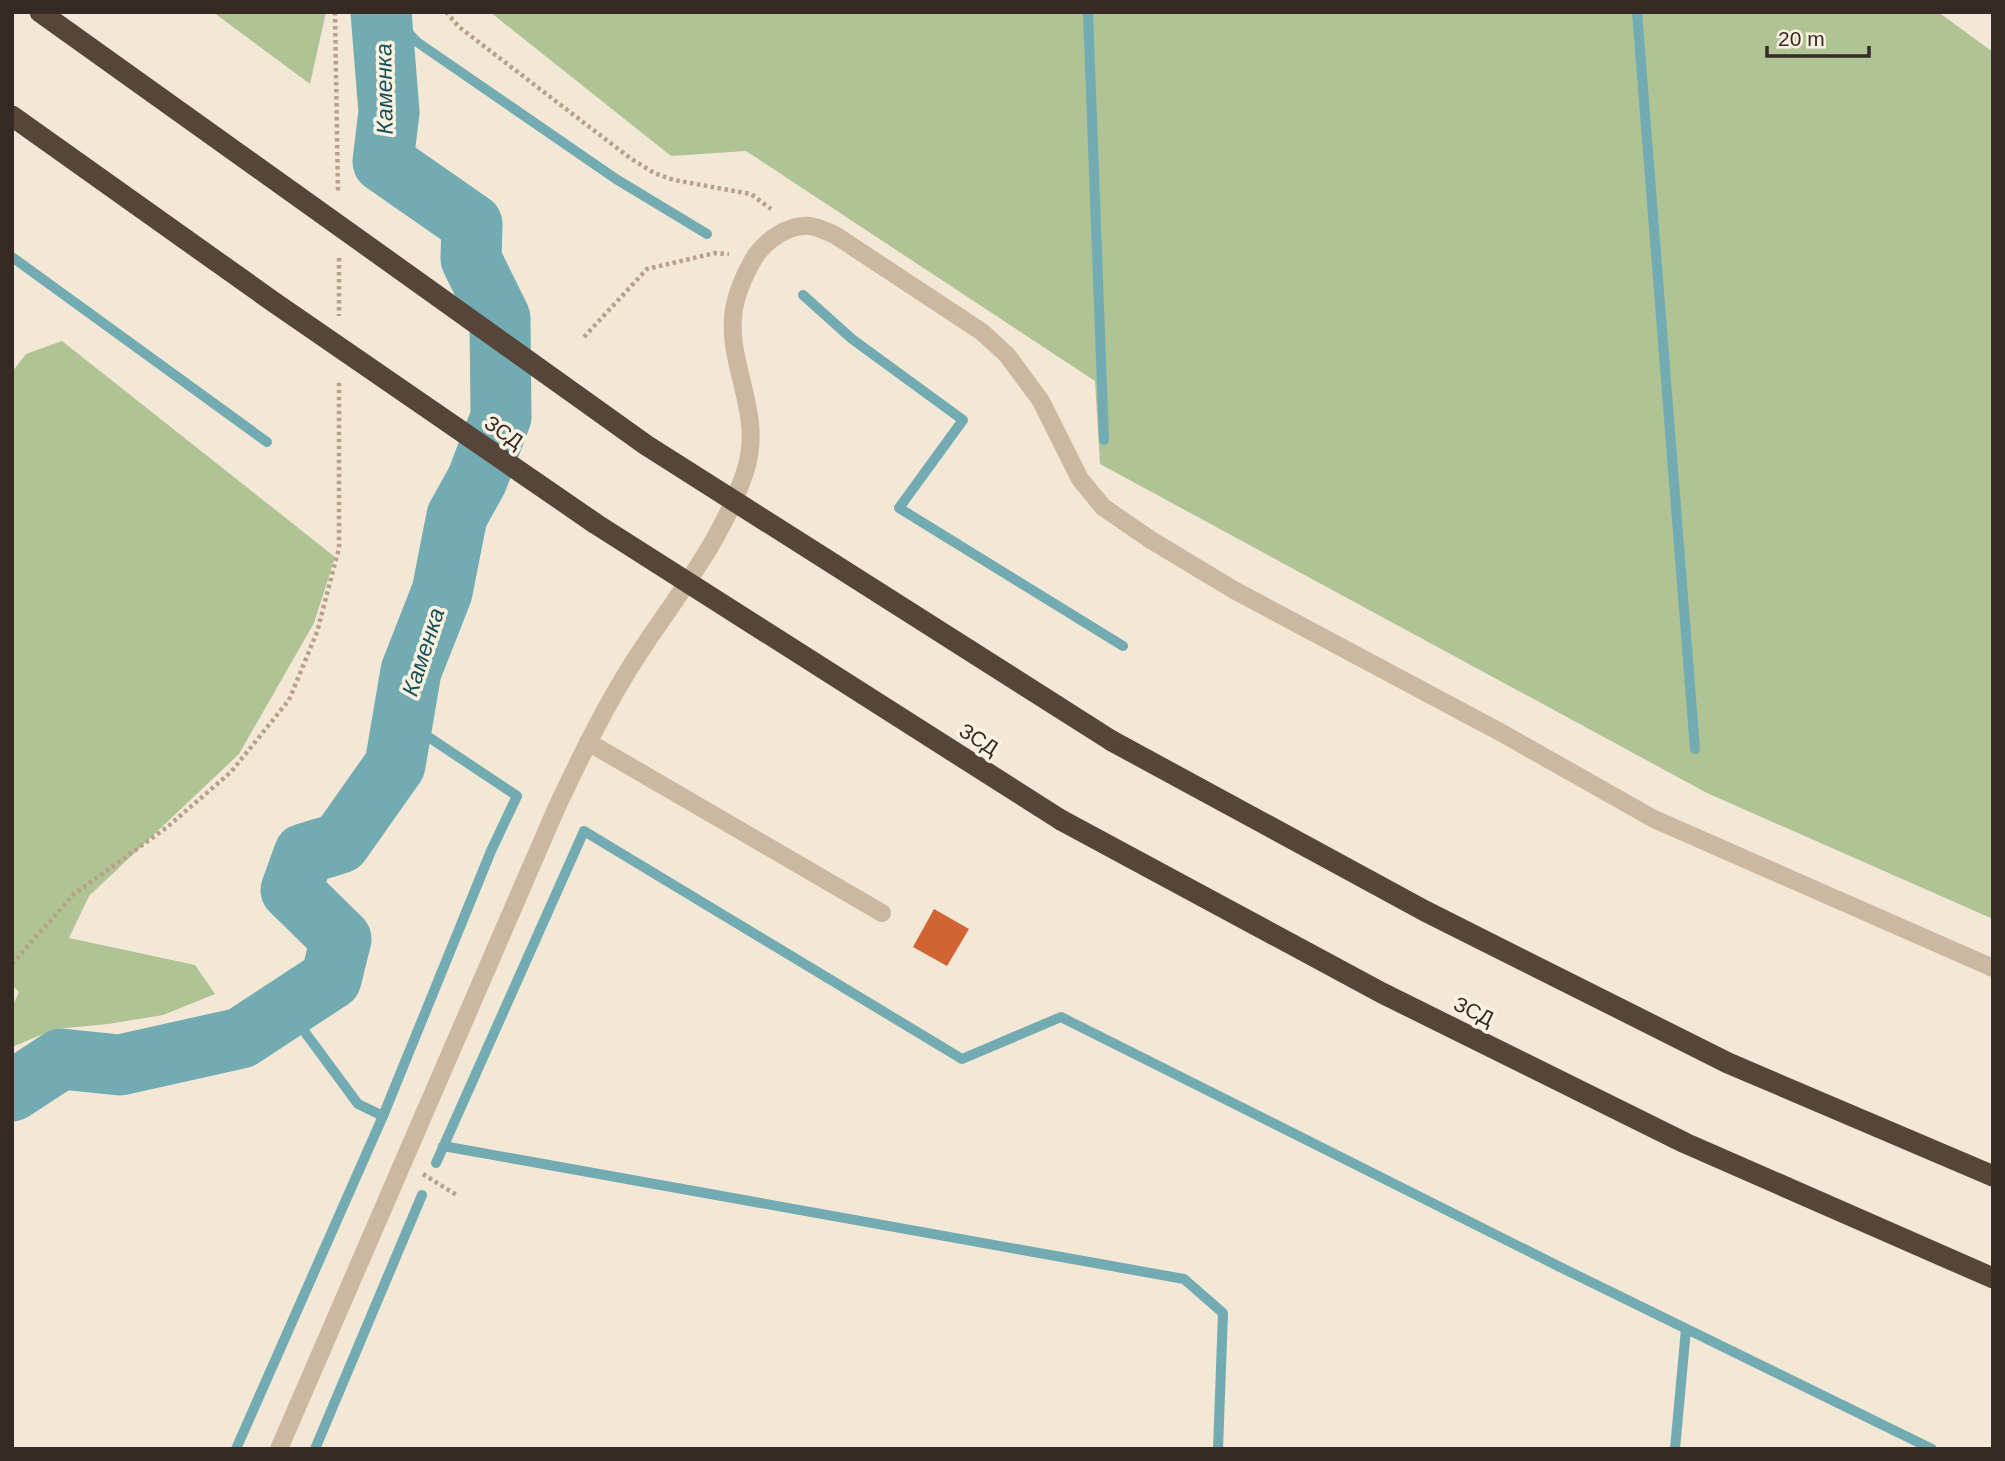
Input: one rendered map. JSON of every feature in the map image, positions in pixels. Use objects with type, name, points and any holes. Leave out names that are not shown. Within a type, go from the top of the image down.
[{"type":"highway","points":[[40,12],[646,446],[1112,741],[1424,911],[1728,1063],[1993,1176]]},
{"type":"highway","name":"ЗСД","points":[[12,116],[275,303],[596,524],[1061,820],[1382,993],[1685,1143],[1993,1278]]},
{"type":"street","points":[[279,1449],[588,742],[606,706],[633,663],[686,588],[734,501],[746,469],[751,438],[750,411],[734,336],[734,309],[743,279],[754,257],[766,243],[794,226],[812,226],[835,234],[982,332],[1007,355],[1026,378],[1041,401],[1080,479],[1103,507],[1151,541],[1247,597],[1500,732],[1654,819],[1993,968]]},
{"type":"street","points":[[588,742],[881,913]]},
{"type":"path","points":[[335,12],[338,199]]},
{"type":"path","points":[[446,12],[459,27],[630,158],[654,173],[674,180],[751,194],[794,226]]},
{"type":"path","points":[[584,337],[647,269],[715,253],[754,257]]},
{"type":"path","points":[[339,254],[339,322]]},
{"type":"path","points":[[12,964],[74,894],[166,828],[231,772],[289,700],[317,632],[339,548],[339,377]]},
{"type":"path","points":[[404,1161],[457,1196]]},
{"type":"green space","points":[[213,12],[326,12],[310,84]]},
{"type":"green space","points":[[490,12],[1938,12],[1993,52],[1993,919],[1707,793],[1100,464],[1095,381],[746,151],[671,156]]},
{"type":"green space","points":[[62,341],[335,557],[314,623],[239,754],[89,896],[69,938],[195,965],[215,994],[163,1015],[55,1029],[12,1047],[12,1007],[19,992],[12,985],[12,372],[26,354]]},
{"type":"building","points":[[934,909],[969,929],[947,966],[913,947]]},
{"type":"waterway","name":"Каменка","points":[[12,1091],[61,1059],[120,1065],[241,1038],[331,979],[341,939],[291,890],[304,854],[340,843],[395,765],[411,671],[442,592],[457,516],[477,480],[501,417],[500,318],[471,259],[472,224],[383,162],[389,112],[381,12]]},
{"type":"waterway","points":[[388,12],[417,42],[616,179],[707,234]]},
{"type":"waterway","points":[[1088,12],[1104,440]]},
{"type":"waterway","points":[[1637,12],[1695,749]]},
{"type":"waterway","points":[[12,257],[267,442]]},
{"type":"waterway","points":[[803,295],[852,339],[963,420],[899,508],[1123,646]]},
{"type":"waterway","points":[[236,1449],[383,1116],[491,851],[517,796],[403,720]]},
{"type":"waterway","points":[[436,1163],[584,831],[962,1059],[1061,1017],[1558,1266],[1932,1449]]},
{"type":"waterway","points":[[287,1008],[358,1104],[383,1116]]},
{"type":"waterway","points":[[443,1146],[1184,1279],[1223,1313],[1218,1449]]},
{"type":"waterway","points":[[315,1449],[422,1195]]},
{"type":"waterway","points":[[1675,1449],[1686,1329]]}]
